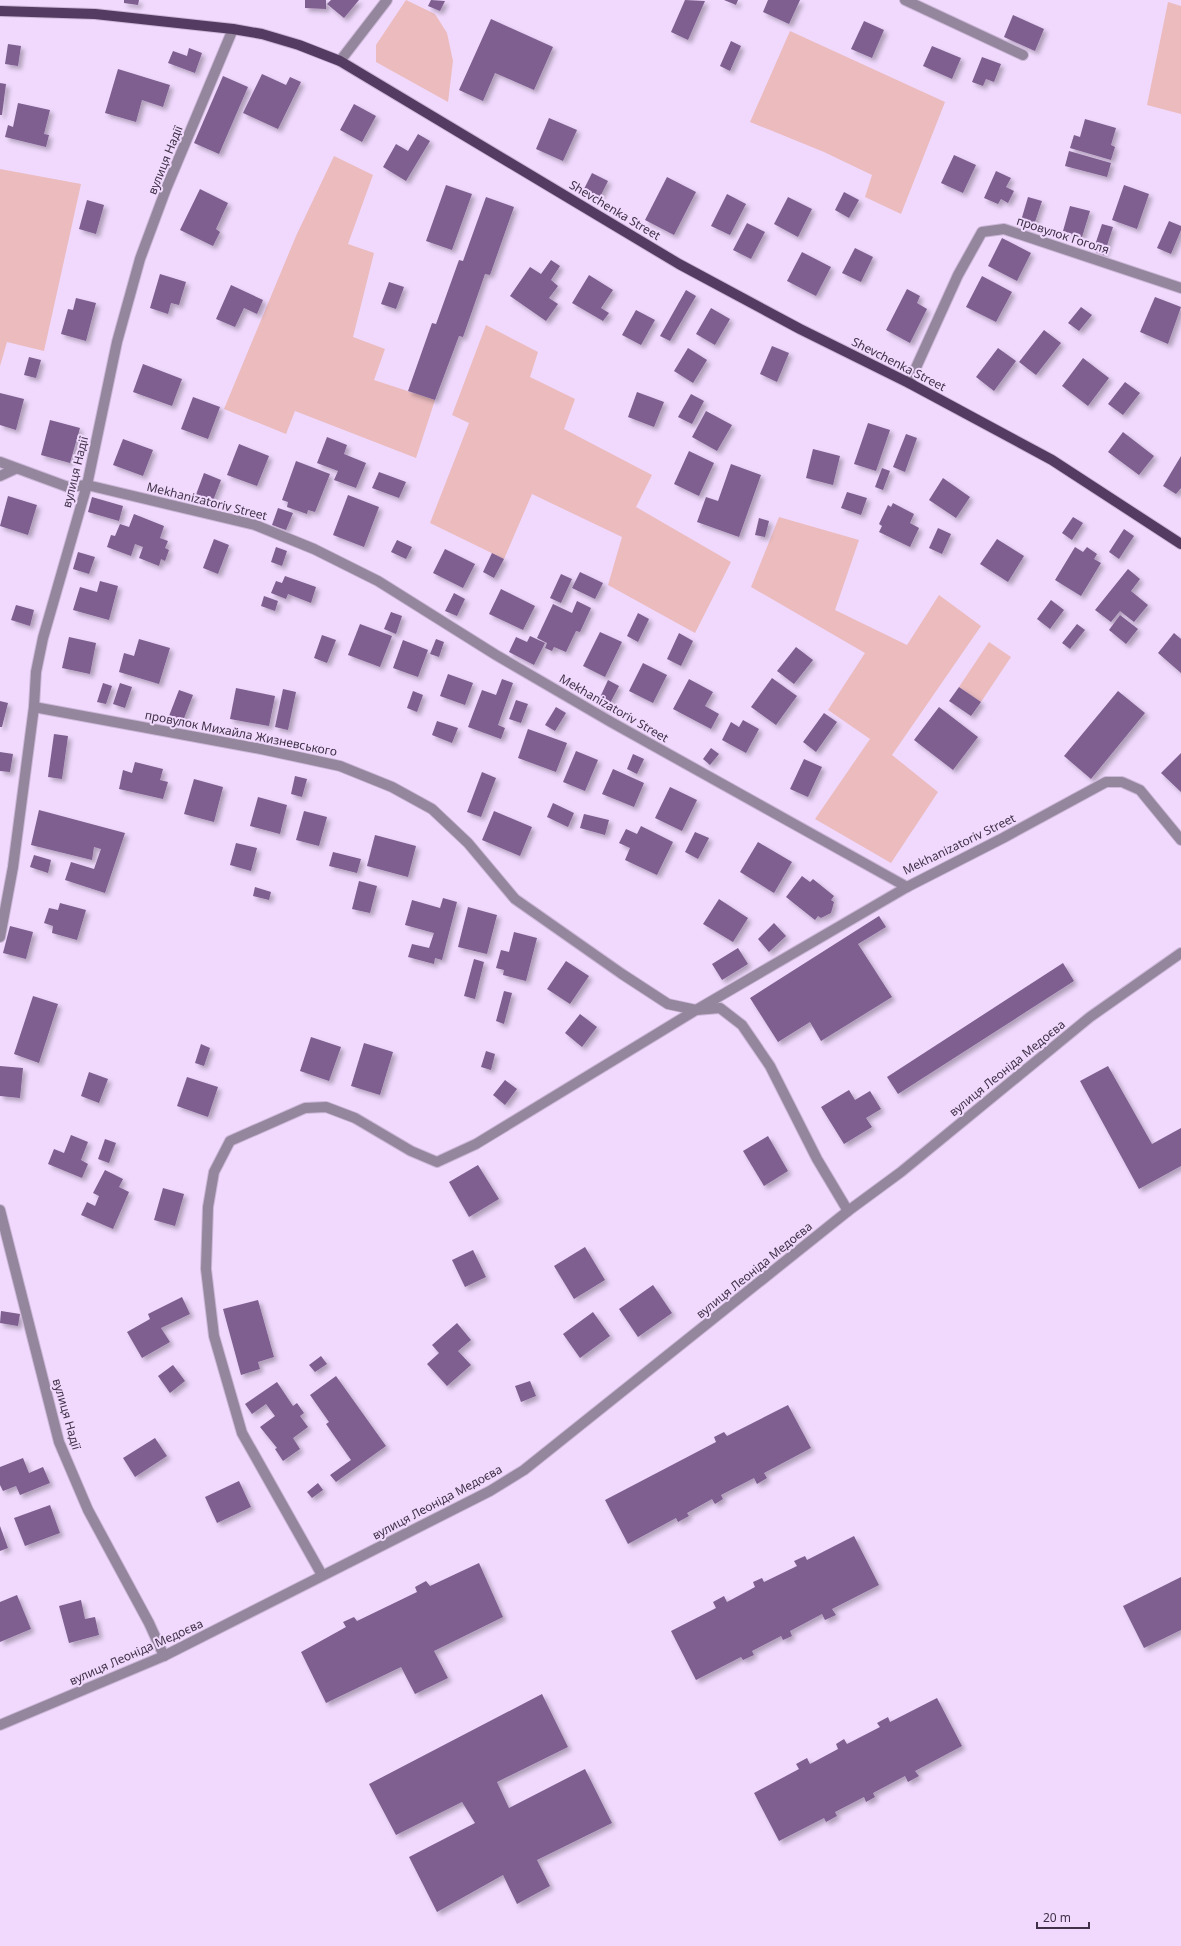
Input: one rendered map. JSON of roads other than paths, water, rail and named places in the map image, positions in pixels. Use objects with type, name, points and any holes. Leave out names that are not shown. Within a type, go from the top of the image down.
[{"type":"main road","name":"Shevchenka Street","points":[[0,11],[95,14],[233,29],[262,34],[299,45],[340,61],[679,264],[800,329],[909,383],[1052,460],[1181,544]]},
{"type":"street","points":[[340,61],[387,0]]},
{"type":"street","points":[[905,0],[1023,55]]},
{"type":"street","name":"вулиця Надії","points":[[0,937],[13,867],[34,707],[36,672],[43,638],[87,485],[117,342],[140,259],[166,189],[233,29]]},
{"type":"street","name":"провулок Гоголя","points":[[909,383],[958,276],[982,232],[1004,229],[1181,288]]},
{"type":"street","name":"Mekhanizatoriv Street","points":[[0,462],[15,469],[68,487],[87,485],[255,525],[314,549],[378,581],[496,655],[604,718],[907,887],[1003,838],[1106,782],[1122,782],[1140,790],[1181,840]]},
{"type":"street","points":[[0,476],[15,469]]},
{"type":"street","name":"провулок Михайла Жизневського","points":[[34,707],[282,753],[340,766],[392,787],[432,809],[468,843],[516,898],[622,974],[668,1004],[696,1010],[720,1008],[742,1025],[770,1066],[818,1159],[848,1211]]},
{"type":"street","points":[[322,1575],[242,1433],[214,1336],[206,1269],[208,1207],[214,1172],[230,1141],[305,1108],[326,1107],[355,1118],[411,1151],[437,1162],[476,1144],[696,1010],[907,887]]},
{"type":"street","name":"вулиця Леоніда Медоєва","points":[[0,1725],[164,1656],[490,1491],[524,1470],[848,1211],[901,1172],[1090,1017],[1181,953]]},
{"type":"street","name":"вулиця Надії","points":[[0,1210],[59,1442],[88,1510],[149,1623],[164,1656]]}]
